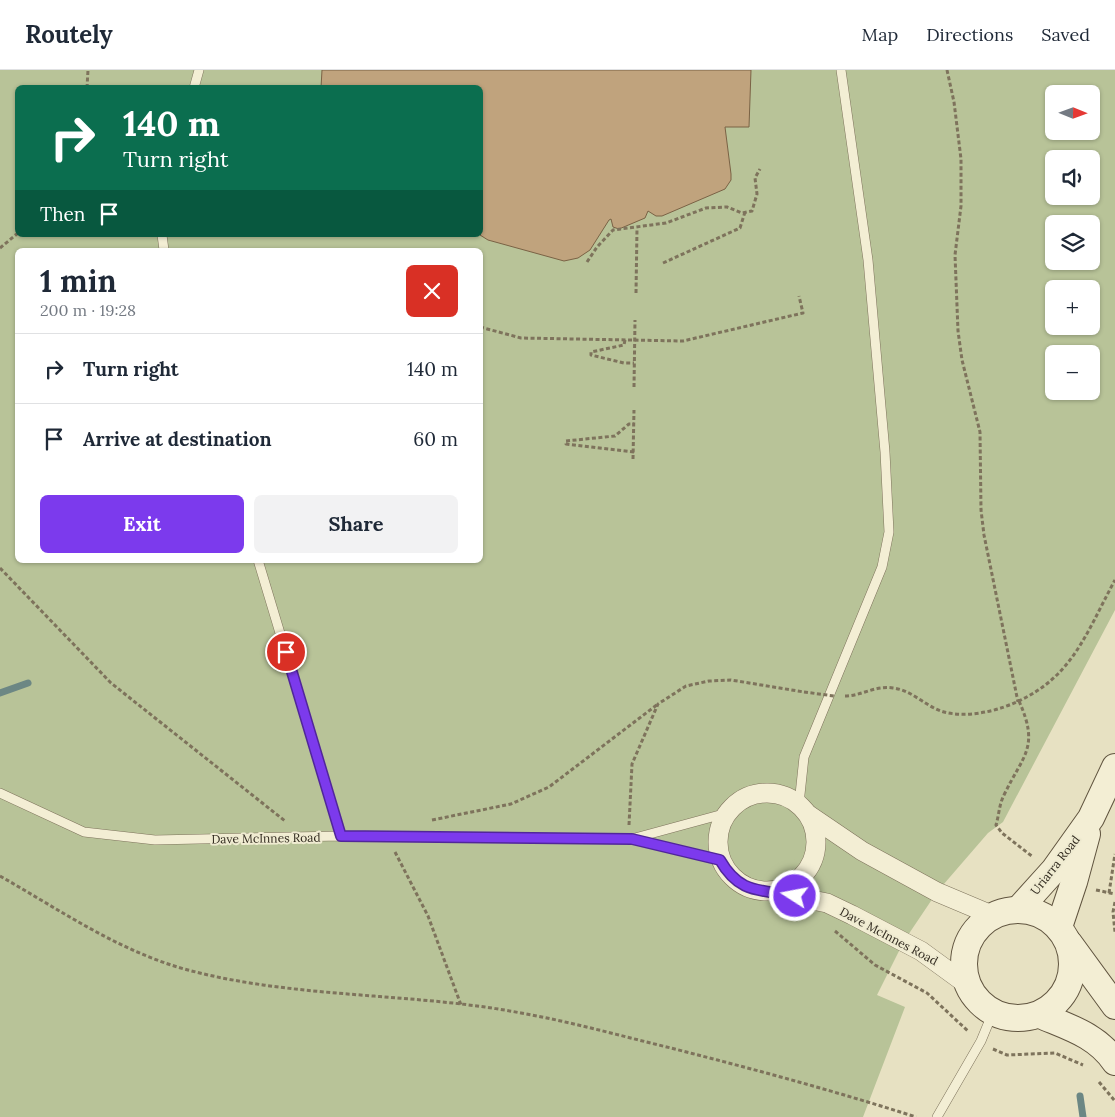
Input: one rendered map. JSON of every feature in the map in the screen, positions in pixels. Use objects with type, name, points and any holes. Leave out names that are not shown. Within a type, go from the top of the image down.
[{"type":"street","name":"Uriarra Road","points":[[1006,913],[1054,870],[1091,818],[1115,767]]},
{"type":"street","name":"Dave McInnes Road","points":[[727,813],[738,802],[746,798],[769,792],[785,796],[862,851],[937,892],[1006,913]]},
{"type":"street","points":[[773,892],[789,887],[802,878],[812,864],[816,840],[804,809]]},
{"type":"street","points":[[720,860],[718,836],[721,824],[727,813]]},
{"type":"street","name":"Uriarra Road","points":[[1064,935],[1074,882],[1091,818]]},
{"type":"street","name":"Dave McInnes Road","points":[[720,860],[732,877],[747,888],[760,892],[773,892],[827,903],[922,951],[969,986]]},
{"type":"street","points":[[1064,935],[1072,959],[1071,977],[1065,992],[1054,1006],[1040,1015],[1011,1019],[993,1012],[983,1006],[969,986],[965,973],[967,946],[978,929],[1006,913],[1040,914],[1064,935],[1115,1006]]},
{"type":"street","points":[[1040,1015],[1086,1034],[1099,1043],[1115,1062]]},
{"type":"lane","points":[[195,85],[199,70]]},
{"type":"lane","points":[[804,809],[804,757],[882,567],[889,532],[885,452],[868,260],[841,70]]},
{"type":"lane","points":[[259,563],[341,836]]},
{"type":"lane","name":"Dave McInnes Road","points":[[0,793],[84,832],[154,840],[305,836],[632,839],[720,860]]},
{"type":"lane","name":"Dave McInnes Road","points":[[632,839],[727,813]]},
{"type":"lane","points":[[937,1117],[981,1041],[993,1012]]},
{"type":"path","points":[[87,85],[88,70]]},
{"type":"path","points":[[947,70],[954,102],[961,159],[961,206],[955,255],[958,331],[962,360],[980,432],[981,510],[984,535],[1018,702],[1030,736],[1023,762],[1000,804],[996,825],[1002,833],[1034,858]]},
{"type":"path","points":[[587,262],[597,246],[613,230],[666,223],[706,208],[727,207],[745,212],[752,211],[756,194],[755,178],[760,168]]},
{"type":"path","points":[[663,263],[740,228],[745,212]]},
{"type":"path","points":[[636,293],[637,228]]},
{"type":"path","points":[[0,248],[15,236]]},
{"type":"path","points":[[483,329],[521,338],[693,340],[803,313],[799,296]]},
{"type":"path","points":[[634,387],[635,320]]},
{"type":"path","points":[[625,340],[624,345],[591,352],[591,355],[634,363]]},
{"type":"path","points":[[633,459],[634,410]]},
{"type":"path","points":[[634,424],[629,424],[615,436],[566,441],[566,444],[634,452]]},
{"type":"path","points":[[0,568],[111,684],[305,836]]},
{"type":"path","points":[[425,822],[511,804],[529,797],[568,774],[658,704],[686,686],[709,681],[731,680],[834,696],[850,696],[878,688],[893,688],[944,712],[961,714],[995,710],[1018,702],[1037,692],[1064,668],[1115,580]]},
{"type":"path","points":[[632,839],[628,814],[632,764],[658,704]]},
{"type":"path","points":[[387,837],[428,916],[461,1005]]},
{"type":"path","points":[[1115,854],[1109,893],[1115,894]]},
{"type":"path","points":[[0,876],[124,946],[187,970],[220,978],[295,988],[519,1012],[706,1057],[869,1102],[916,1117]]},
{"type":"path","points":[[1115,902],[1113,912],[1115,932]]},
{"type":"path","points":[[833,929],[875,964],[928,994],[981,1041],[1007,1055],[1056,1053],[1081,1064]]},
{"type":"green space","points":[[0,70],[1115,70],[1115,610],[1003,822],[988,833],[937,892],[904,941],[877,995],[905,1007],[863,1117],[0,1117]]},
{"type":"building","points":[[322,70],[751,70],[749,127],[725,127],[731,180],[725,189],[662,216],[656,216],[648,211],[645,218],[619,229],[613,227],[611,219],[590,250],[578,258],[564,261],[488,240],[483,237],[483,85],[321,85]]},
{"type":"waterway","points":[[0,693],[28,683]]},
{"type":"waterway","points":[[1080,1096],[1083,1117]]},
{"type":"route","points":[[286,652],[341,836],[632,839],[720,860],[727,872],[747,888],[760,892],[795,896]]}]
